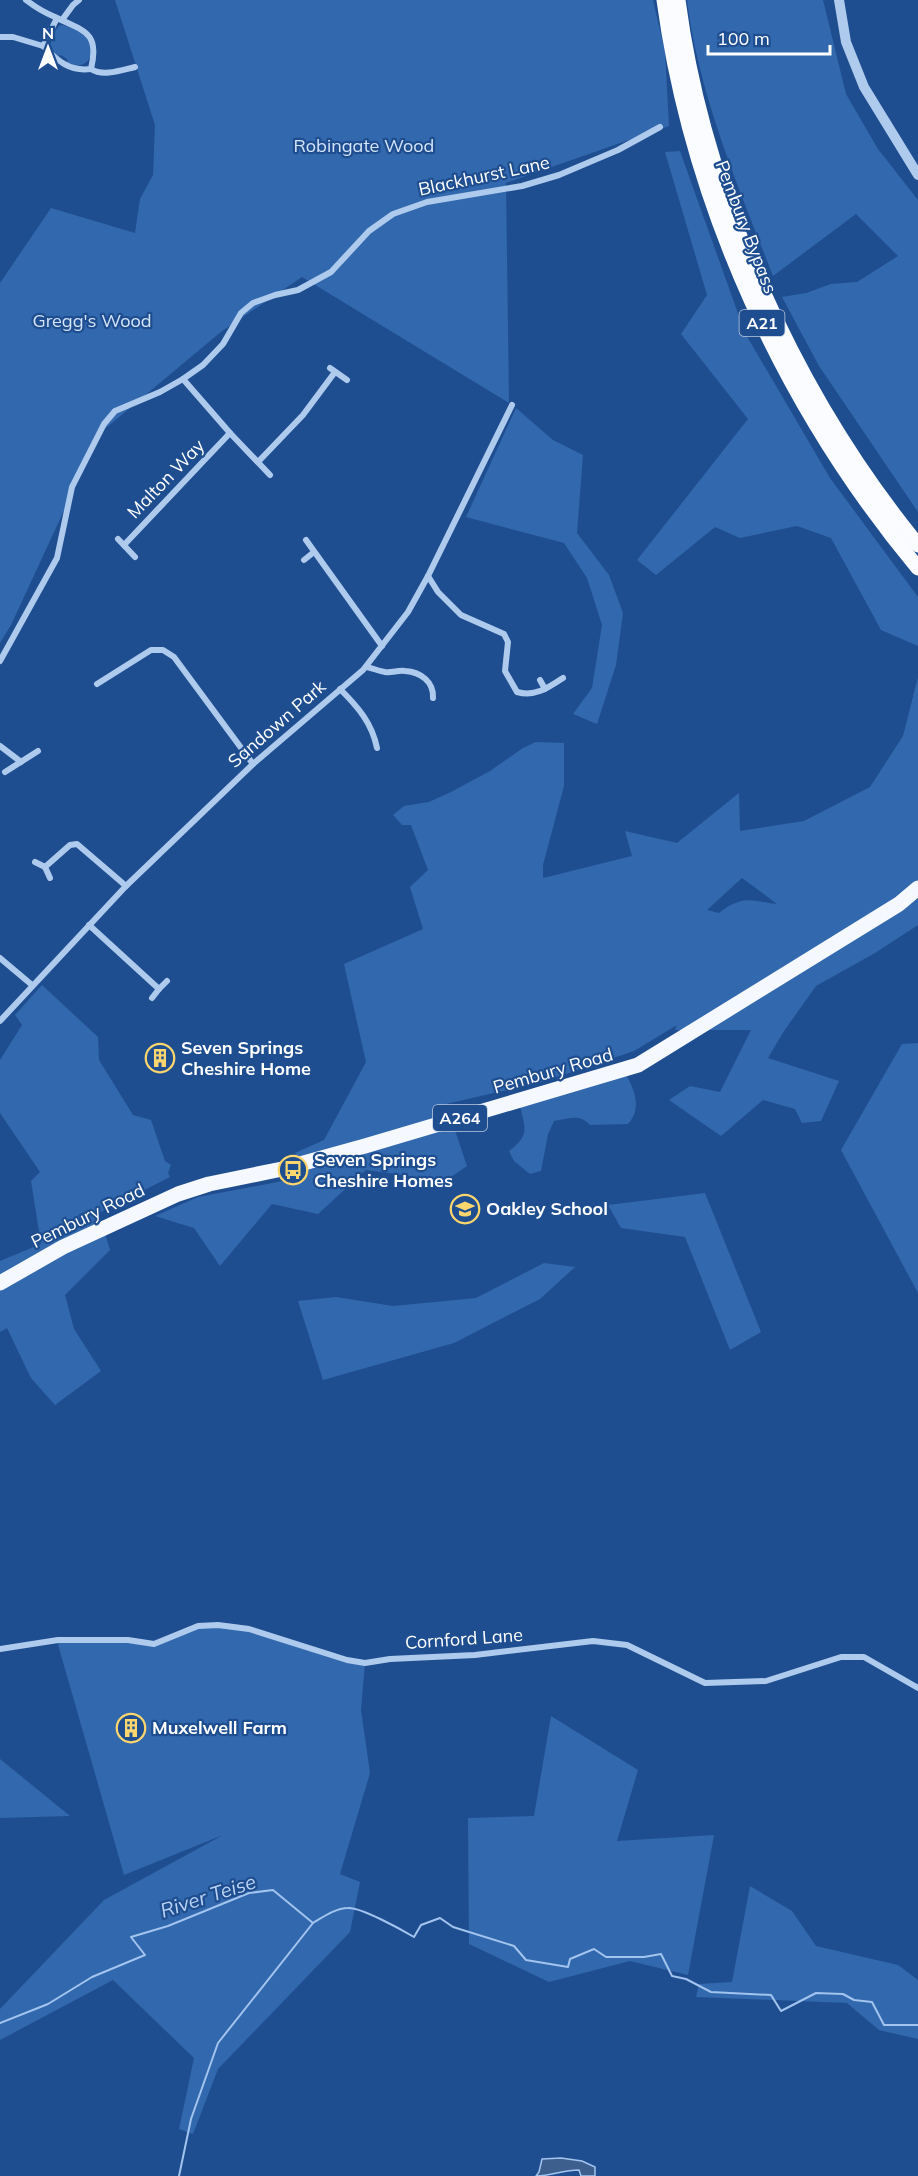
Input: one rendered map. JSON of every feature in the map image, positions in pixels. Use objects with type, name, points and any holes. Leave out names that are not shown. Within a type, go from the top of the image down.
[{"type":"highway","name":"Pembury Bypass","points":[[664,0],[680,89],[704,175],[738,267],[762,323],[813,419],[841,464],[899,546],[918,568]]},
{"type":"highway","name":"Pembury Bypass","points":[[678,0],[705,127],[727,199],[751,261],[789,344],[826,413],[866,474],[918,545]]},
{"type":"main road","name":"Pembury Road","points":[[0,1283],[63,1246],[178,1194],[209,1184],[282,1169],[365,1146],[638,1065],[899,904],[918,888]]},
{"type":"street","points":[[26,0],[85,30],[91,38],[94,49],[91,69]]},
{"type":"street","points":[[43,45],[60,19],[79,0]]},
{"type":"street","points":[[839,0],[846,42],[864,87],[918,175]]},
{"type":"street","points":[[0,38],[14,37],[43,45],[68,67],[91,69],[96,72],[135,67]]},
{"type":"street","name":"Blackhurst Lane","points":[[0,661],[57,558],[72,488],[104,424],[115,411],[160,392],[203,365],[223,344],[241,313],[253,303],[298,290],[331,272],[369,231],[393,214],[427,202],[522,186],[559,175],[618,150],[660,127]]},
{"type":"street","points":[[258,462],[303,415],[332,370],[347,380]]},
{"type":"street","name":"Malton Way","points":[[183,379],[270,475]]},
{"type":"street","name":"Sandown Park","points":[[0,1022],[126,886],[253,764],[366,667],[408,612],[512,405]]},
{"type":"street","name":"Malton Way","points":[[124,545],[230,433]]},
{"type":"street","name":"Malton Way","points":[[118,539],[135,557]]},
{"type":"street","points":[[306,540],[382,646]]},
{"type":"street","points":[[304,560],[314,552]]},
{"type":"street","points":[[428,576],[438,592],[460,615],[504,634],[508,642],[505,671],[517,692],[529,695],[563,678]]},
{"type":"street","points":[[97,684],[152,651],[163,650],[174,657],[253,764]]},
{"type":"street","points":[[366,667],[386,672],[406,671],[419,674],[434,690],[433,698]]},
{"type":"street","points":[[540,680],[545,689]]},
{"type":"street","points":[[340,689],[365,716],[375,736],[377,748]]},
{"type":"street","points":[[0,746],[21,762]]},
{"type":"street","points":[[5,772],[38,751]]},
{"type":"street","points":[[45,867],[70,845],[77,844],[126,886]]},
{"type":"street","points":[[35,862],[45,867],[50,878]]},
{"type":"street","points":[[89,925],[159,989]]},
{"type":"street","points":[[0,958],[32,985]]},
{"type":"street","points":[[152,998],[167,981]]},
{"type":"street","name":"Cornford Lane","points":[[0,1649],[58,1640],[128,1640],[153,1644],[198,1626],[218,1625],[249,1629],[347,1660],[365,1663],[390,1659],[475,1655],[593,1641],[627,1646],[705,1683],[725,1684],[766,1681],[841,1657],[864,1657],[918,1688]]},
{"type":"green space","name":"Robingate Wood","points":[[115,0],[653,0],[665,52],[669,126],[506,183],[509,403],[302,277],[222,331],[100,433],[11,625],[0,643],[0,283],[51,208],[135,233],[140,199],[153,175],[155,125]]},
{"type":"green space","points":[[687,0],[823,0],[846,94],[878,149],[918,200],[918,512],[819,366],[782,297],[806,293],[831,284],[857,282],[898,256],[856,214],[773,276],[710,106]]},
{"type":"green space","points":[[60,25],[83,34],[88,41],[91,55],[83,64],[68,63],[67,59],[61,55],[57,56],[54,52],[51,40]]},
{"type":"green space","points":[[680,151],[745,333],[830,478],[918,597],[918,646],[881,630],[831,538],[797,526],[740,538],[715,527],[656,575],[637,560],[748,419],[681,334],[707,295],[665,152]]},
{"type":"green space","points":[[516,408],[553,440],[583,455],[577,533],[609,575],[623,613],[616,665],[597,724],[573,714],[592,688],[602,625],[587,578],[564,543],[466,517]]},
{"type":"green space","points":[[918,677],[918,925],[875,953],[816,986],[768,1058],[839,1081],[821,1121],[802,1123],[795,1109],[763,1100],[721,1136],[669,1100],[690,1086],[720,1092],[751,1030],[675,1030],[677,1025],[634,1051],[542,1082],[446,1104],[467,1166],[445,1181],[366,1170],[318,1214],[272,1204],[220,1266],[194,1228],[155,1216],[198,1197],[304,1177],[295,1153],[324,1140],[366,1062],[344,964],[423,929],[410,887],[428,870],[411,825],[402,825],[393,815],[404,806],[429,802],[451,792],[536,742],[564,743],[564,786],[543,865],[543,878],[632,856],[625,831],[677,843],[739,793],[740,831],[804,821],[870,787],[903,736]],"holes":[[[742,878],[777,904],[747,900],[735,903],[719,913],[707,910]]]},
{"type":"green space","points":[[42,985],[98,1037],[99,1060],[133,1115],[151,1120],[165,1161],[171,1165],[168,1173],[170,1177],[99,1213],[110,1250],[65,1295],[74,1329],[101,1371],[55,1405],[31,1378],[7,1328],[0,1332],[0,1261],[41,1244],[31,1181],[40,1172],[0,1113],[0,1060],[22,1025],[15,1015]]},
{"type":"green space","points":[[918,1043],[918,1293],[841,1150],[902,1044]]},
{"type":"green space","points":[[624,1071],[634,1091],[636,1105],[633,1118],[628,1124],[590,1125],[577,1118],[554,1121],[548,1134],[541,1171],[530,1174],[514,1161],[509,1151],[524,1135],[519,1101]]},
{"type":"green space","points":[[705,1193],[761,1332],[730,1350],[685,1237],[621,1228],[608,1205]]},
{"type":"green space","points":[[544,1263],[575,1267],[540,1299],[454,1343],[323,1380],[298,1301],[336,1297],[393,1306],[476,1298]]},
{"type":"green space","points":[[198,1626],[249,1629],[365,1663],[361,1710],[370,1773],[340,1874],[360,1882],[350,1932],[218,2069],[193,2134],[179,2129],[194,2058],[113,1980],[0,2040],[0,2009],[104,1900],[223,1835],[124,1875],[57,1641],[128,1640],[154,1644]]},
{"type":"green space","points":[[551,1716],[638,1770],[617,1841],[714,1835],[688,1975],[630,1961],[549,1982],[469,1944],[468,1818],[534,1816]]},
{"type":"green space","points":[[0,1759],[70,1816],[0,1818]]},
{"type":"green space","points":[[750,1886],[792,1911],[816,1946],[898,1965],[918,1980],[918,2039],[879,2030],[847,2003],[696,1997],[699,1984],[732,1982]]},
{"type":"shaded area","points":[[561,2158],[582,2161],[595,2167],[595,2176],[581,2176],[579,2170],[536,2176],[542,2159]]},
{"type":"waterway","name":"River Teise","points":[[0,2023],[48,2004],[92,1977],[145,1955],[131,1937],[168,1926],[249,1893],[273,1890],[313,1923]]},
{"type":"waterway","name":"River Teise","points":[[179,2176],[191,2119],[218,2043],[313,1923],[343,1908],[371,1915],[414,1937],[421,1925],[440,1918],[453,1927],[514,1946],[526,1960],[568,1967],[570,1959],[594,1949],[606,1957],[644,1957],[661,1954],[672,1976],[686,1979],[711,1992],[771,1995],[781,2011],[816,1993],[843,1994],[854,2000],[872,2002],[884,2025],[918,2025]]},
{"type":"place","name":"Seven Springs Cheshire Home","points":[[160,1058]]},
{"type":"place","name":"Seven Springs Cheshire Homes","points":[[293,1170]]},
{"type":"place","name":"Oakley School","points":[[465,1209]]},
{"type":"place","name":"Muxelwell Farm","points":[[131,1728]]},
{"type":"park label","name":"Gregg's Wood","points":[[92,321]]}]
